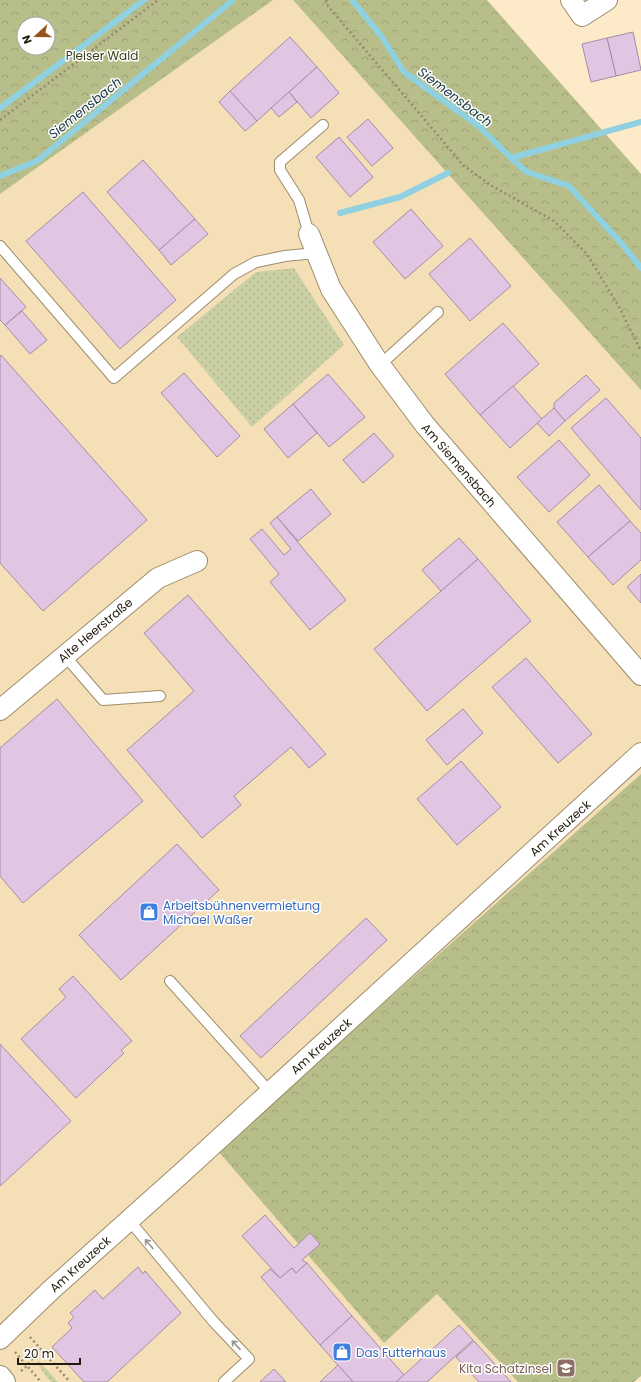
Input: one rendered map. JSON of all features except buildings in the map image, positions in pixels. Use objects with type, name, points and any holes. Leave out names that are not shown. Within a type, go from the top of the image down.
[{"type":"street","points":[[571,0],[582,16],[607,0]]},
{"type":"street","name":"Am Siemensbach","points":[[309,234],[331,289],[380,365],[425,425],[641,675]]},
{"type":"street","name":"Alte Heerstraße","points":[[0,710],[158,578],[197,561]]},
{"type":"street","name":"Am Kreuzeck","points":[[0,1339],[641,753]]},
{"type":"street","points":[[0,1377],[4,1382]]},
{"type":"lane","points":[[309,234],[299,200],[280,170],[279,165],[280,162],[323,125]]},
{"type":"lane","points":[[0,246],[114,378],[234,274],[256,262],[285,256],[316,253]]},
{"type":"lane","points":[[380,365],[438,312]]},
{"type":"lane","points":[[65,656],[103,700],[160,696]]},
{"type":"lane","points":[[170,981],[270,1092]]},
{"type":"lane","points":[[129,1220],[213,1321],[249,1360],[224,1382]]},
{"type":"path","points":[[0,120],[158,0]]},
{"type":"path","points":[[326,0],[328,6],[464,166],[492,186],[554,221],[587,254],[619,307],[641,351]]},
{"type":"path","points":[[17,1322],[70,1382]]},
{"type":"path","points":[[40,1348],[27,1366],[41,1382]]},
{"type":"shaded area","points":[[273,0],[293,0],[641,390],[641,774],[218,1151],[384,1342],[437,1294],[518,1382],[0,1382],[0,194]]},
{"type":"green space","name":"Pleiser Wald","points":[[0,0],[273,0],[0,194]]},
{"type":"green space","points":[[293,0],[487,0],[641,174],[641,390]]},
{"type":"green space","points":[[294,268],[344,345],[252,427],[177,337],[256,272]]},
{"type":"green space","points":[[641,774],[641,1376],[634,1382],[518,1382],[437,1294],[384,1343],[218,1151]]},
{"type":"green space","points":[[39,1361],[58,1382],[51,1382],[37,1362]]},
{"type":"waterway","points":[[0,108],[144,0]]},
{"type":"waterway","name":"Siemensbach","points":[[0,176],[37,161],[233,0]]},
{"type":"waterway","name":"Siemensbach","points":[[352,0],[382,37],[404,72],[480,127],[511,158],[641,122]]},
{"type":"waterway","points":[[511,158],[527,172],[569,186],[623,245],[641,268]]},
{"type":"waterway","points":[[340,213],[400,197],[448,173]]},
{"type":"place","name":"Arbeitsbühnenvermietung Michael Waßer","points":[[149,912]]},
{"type":"place","name":"Das Futterhaus","points":[[342,1352]]},
{"type":"place","name":"Kita Schatzinsel","points":[[566,1368]]}]
